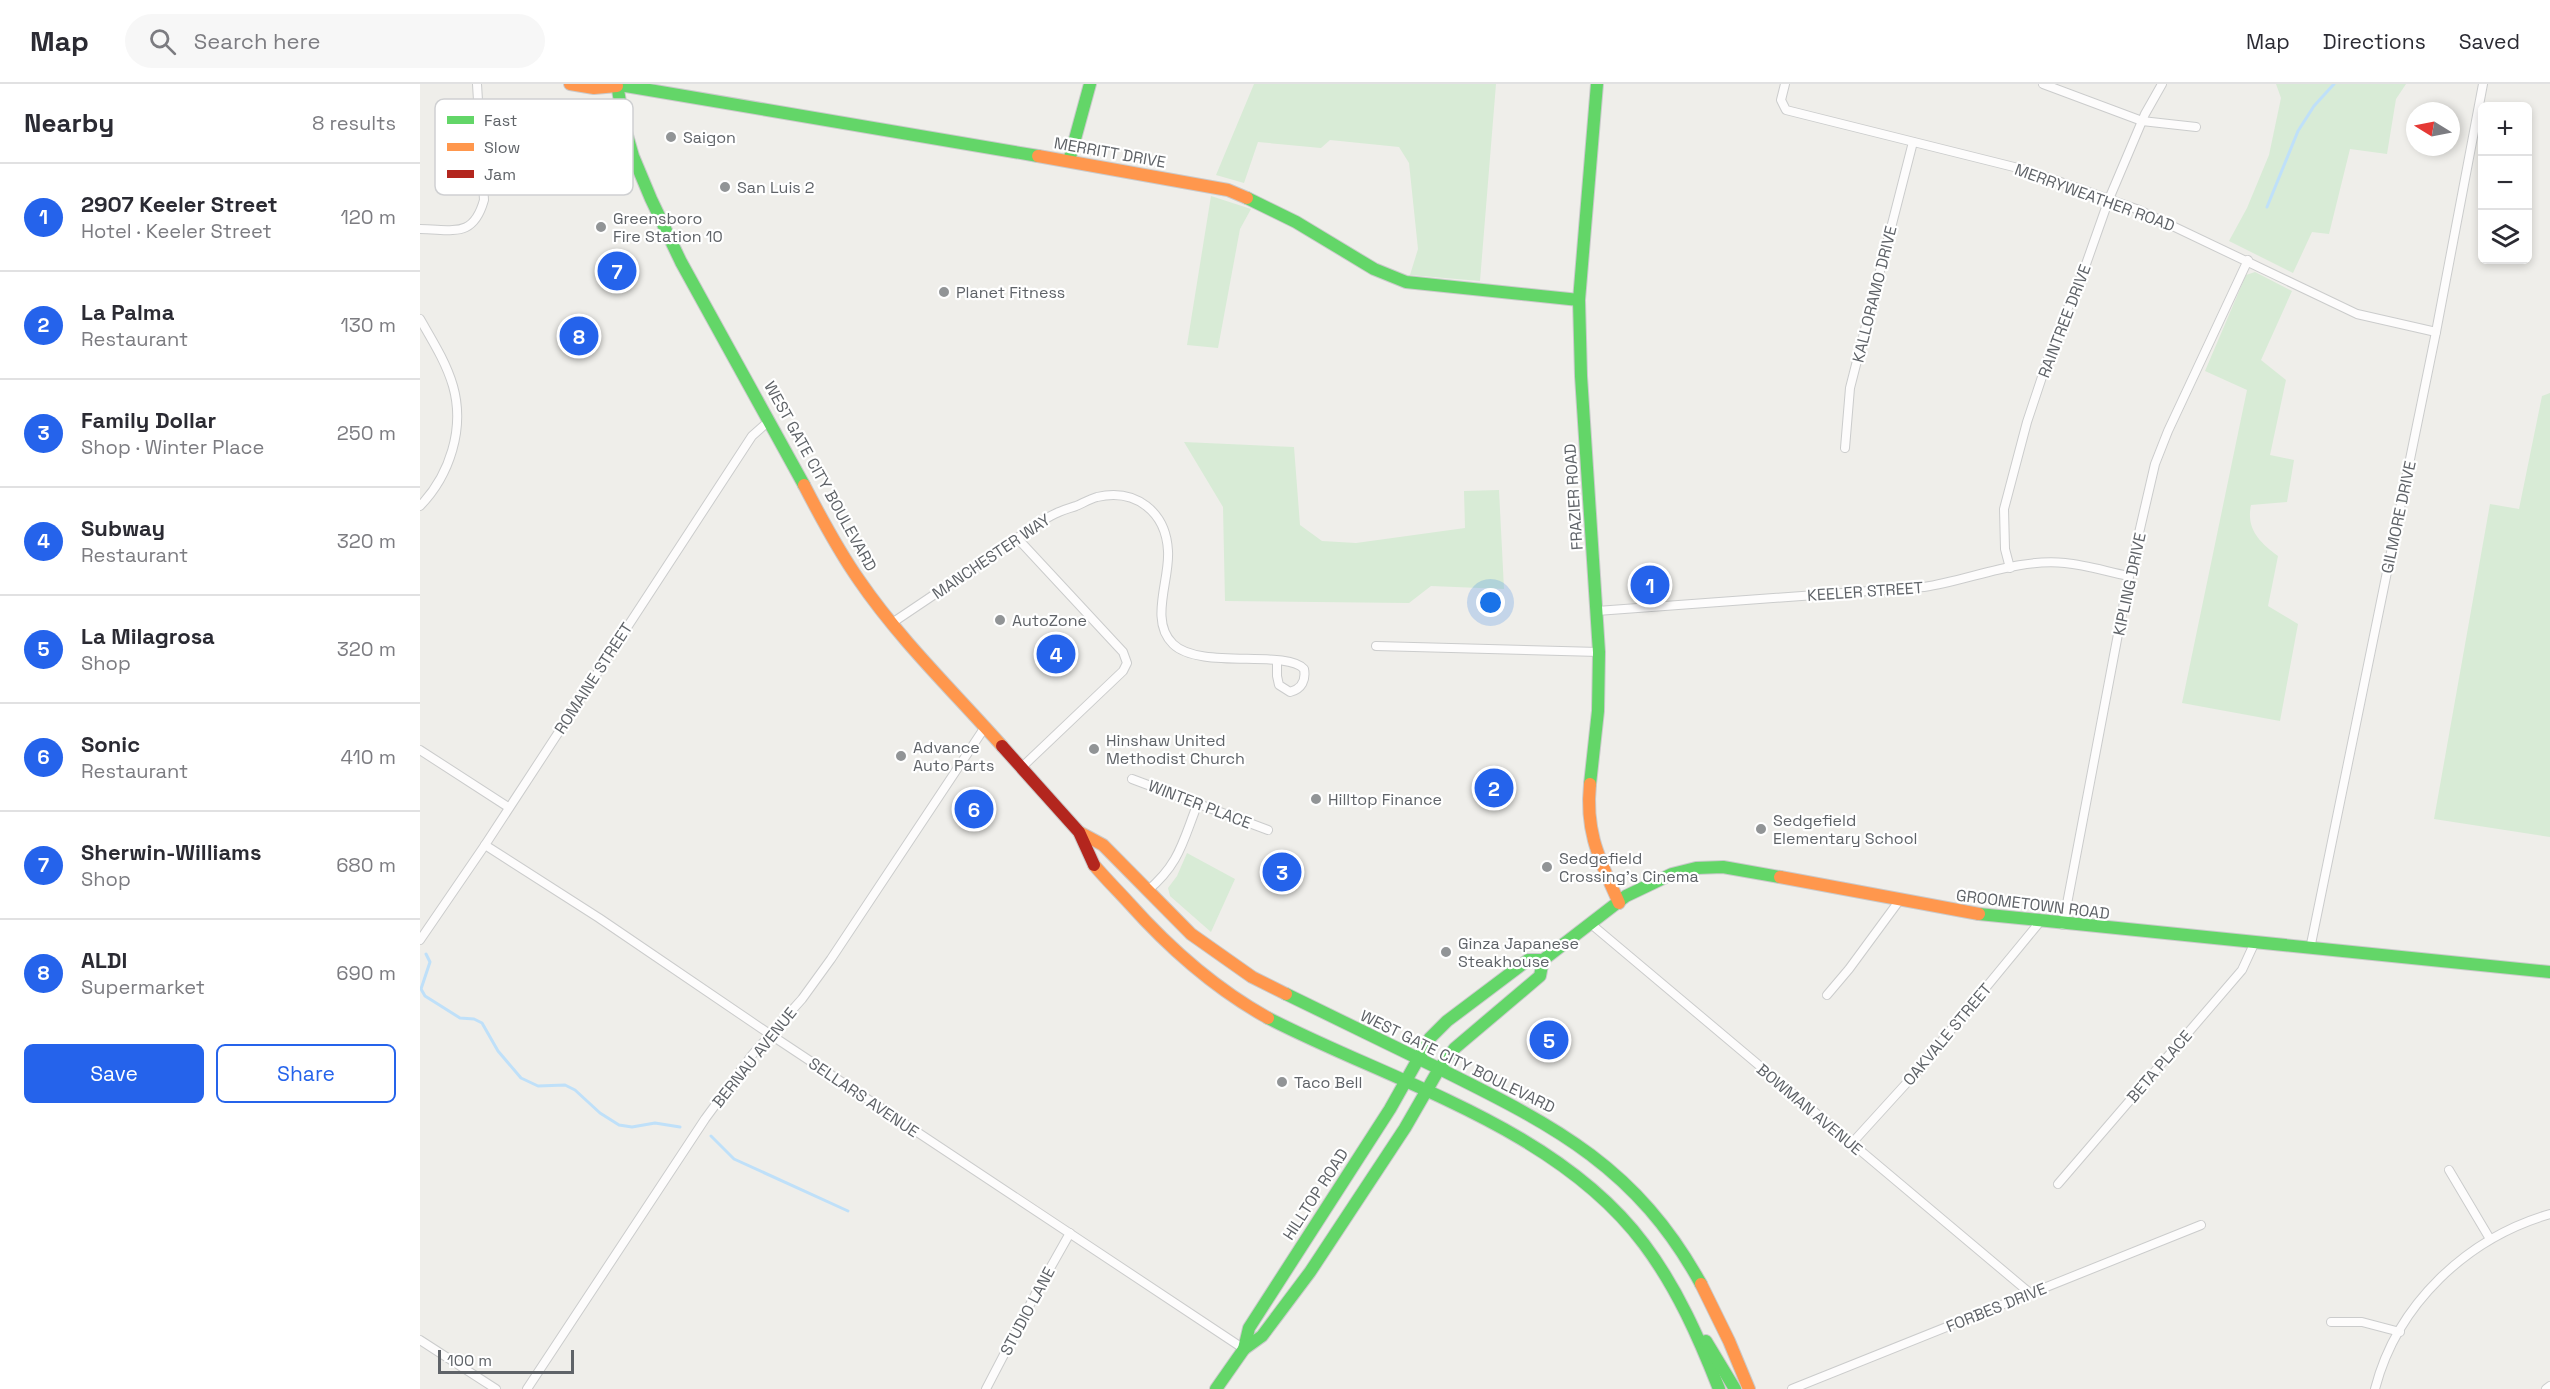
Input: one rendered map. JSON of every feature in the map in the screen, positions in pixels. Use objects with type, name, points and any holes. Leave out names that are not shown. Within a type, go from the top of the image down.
[{"type":"main road","name":"MERRITT DRIVE","points":[[570,84],[594,88],[616,84],[1228,190],[1250,198],[1298,223],[1376,270],[1407,283],[1579,300]]},
{"type":"main road","name":"WEST GATE CITY BOULEVARD","points":[[616,84],[619,99]]},
{"type":"main road","points":[[1069,161],[1090,84]]},
{"type":"main road","name":"FRAZIER ROAD","points":[[1597,84],[1579,300],[1581,376],[1599,652],[1598,711],[1588,814],[1597,857],[1619,903]]},
{"type":"main road","name":"WEST GATE CITY BOULEVARD","points":[[633,156],[681,262],[770,420],[829,533],[859,581],[892,623],[1079,832],[1103,845],[1191,934],[1252,977],[1502,1098],[1567,1134],[1606,1164],[1642,1198],[1674,1237],[1700,1279],[1724,1326],[1750,1388]]},
{"type":"main road","name":"WEST GATE CITY BOULEVARD","points":[[1079,832],[1089,858],[1157,934],[1196,970],[1261,1014],[1531,1146],[1588,1186],[1637,1235],[1665,1273],[1688,1315],[1719,1389]]},
{"type":"main road","name":"GROOMETOWN ROAD","points":[[1418,1058],[1430,1038],[1447,1021],[1528,960],[1543,960],[1619,903],[1660,876],[1685,869],[1711,866],[1737,868],[1971,914],[2039,923],[2550,972]]},
{"type":"main road","name":"GROOMETOWN ROAD","points":[[1425,1093],[1439,1069],[1462,1039],[1540,976],[1543,960]]},
{"type":"main road","name":"HILLTOP ROAD","points":[[1244,1349],[1249,1328],[1405,1083],[1418,1058]]},
{"type":"main road","name":"HILLTOP ROAD","points":[[1216,1389],[1244,1349],[1262,1336],[1310,1272],[1405,1128],[1425,1093]]},
{"type":"main road","points":[[1688,1315],[1721,1363],[1735,1389]]},
{"type":"street","points":[[477,84],[478,99]]},
{"type":"street","name":"MERRYWEATHER ROAD","points":[[1785,84],[1781,100],[1786,110],[2030,171],[2178,226],[2357,314],[2436,332]]},
{"type":"street","points":[[2043,84],[2142,121],[2196,127]]},
{"type":"street","name":"RAINTREE DRIVE","points":[[2010,568],[2005,549],[2004,509],[2027,422],[2053,344],[2085,267],[2109,199],[2142,121],[2162,84]]},
{"type":"street","name":"GILMORE DRIVE","points":[[2310,949],[2436,332],[2483,84]]},
{"type":"street","name":"KALLORAMO DRIVE","points":[[1845,448],[1850,388],[1913,142]]},
{"type":"street","points":[[420,229],[455,231],[470,227],[480,215],[484,195]]},
{"type":"street","name":"KIPLING DRIVE","points":[[2063,925],[2129,576],[2155,464],[2168,430],[2248,260]]},
{"type":"street","points":[[420,319],[446,366],[454,388],[456,412],[455,444],[442,479],[420,506]]},
{"type":"street","name":"ROMAINE STREET","points":[[420,940],[485,845],[752,436],[770,420]]},
{"type":"street","name":"MANCHESTER WAY","points":[[892,623],[1058,512],[1095,497],[1131,496],[1157,514],[1166,534],[1168,570],[1161,616],[1164,631],[1172,644],[1186,653],[1201,656],[1277,661]]},
{"type":"street","points":[[1018,539],[1123,652],[1126,663],[1123,671],[1021,768]]},
{"type":"street","name":"KEELER STREET","points":[[1597,611],[1924,587],[1954,583],[2010,568],[2064,563],[2129,576]]},
{"type":"street","points":[[1376,646],[1599,652]]},
{"type":"street","name":"BERNAU AVENUE","points":[[527,1389],[705,1119],[752,1055],[802,999],[831,959],[985,727]]},
{"type":"street","points":[[420,750],[508,807]]},
{"type":"street","name":"WINTER PLACE","points":[[1132,779],[1268,830]]},
{"type":"street","points":[[1148,891],[1166,875],[1174,863],[1198,802]]},
{"type":"street","name":"SELLARS AVENUE","points":[[485,845],[599,918],[1244,1349]]},
{"type":"street","points":[[1827,994],[1849,969],[1899,901]]},
{"type":"street","name":"OAKVALE STREET","points":[[1852,1143],[1913,1076],[2039,923]]},
{"type":"street","name":"BOWMAN AVENUE","points":[[1591,924],[2031,1294]]},
{"type":"street","name":"BETA PLACE","points":[[2058,1184],[2242,970],[2254,944]]},
{"type":"street","points":[[2448,1170],[2490,1239]]},
{"type":"street","points":[[2375,1389],[2386,1356],[2419,1301],[2438,1279],[2461,1259],[2490,1239],[2518,1225],[2550,1214]]},
{"type":"street","name":"FORBES DRIVE","points":[[1791,1389],[2201,1225]]},
{"type":"street","name":"STUDIO LANE","points":[[986,1389],[1070,1233]]},
{"type":"street","points":[[2331,1322],[2362,1322],[2400,1332]]},
{"type":"street","points":[[420,1340],[495,1389]]},
{"type":"street","points":[[2546,1389],[2550,1386]]},
{"type":"green space","points":[[1254,84],[1496,84],[1480,281],[1410,275],[1418,249],[1409,163],[1399,147],[1330,140],[1321,148],[1258,142],[1244,183],[1216,175]]},
{"type":"green space","points":[[2276,84],[2406,84],[2396,99],[2387,154],[2350,149],[2329,234],[2312,232],[2293,273],[2229,241],[2247,208],[2269,155],[2281,98]]},
{"type":"green space","points":[[1211,196],[1251,209],[1240,229],[1218,348],[1187,345]]},
{"type":"green space","points":[[2255,272],[2292,291],[2261,360],[2286,380],[2270,455],[2294,460],[2287,502],[2251,505],[2250,514],[2252,528],[2260,540],[2278,556],[2268,606],[2298,624],[2280,721],[2182,703],[2247,390],[2205,371],[2246,275]]},
{"type":"green space","points":[[2550,393],[2550,837],[2434,819],[2490,504],[2519,509],[2542,396]]},
{"type":"green space","points":[[1184,442],[1294,447],[1300,525],[1322,541],[1356,543],[1465,528],[1464,491],[1499,490],[1504,589],[1431,586],[1409,603],[1225,601],[1223,507]]},
{"type":"green space","points":[[1187,853],[1235,879],[1211,932],[1170,896],[1168,888],[1177,876]]},
{"type":"waterway","points":[[2267,207],[2298,131],[2314,106],[2334,84]]},
{"type":"waterway","points":[[426,954],[430,962],[421,989],[425,996],[460,1018],[474,1019],[482,1023],[498,1051],[521,1078],[538,1086],[565,1085],[575,1090],[600,1113],[619,1125],[632,1127],[655,1123],[680,1127]]},
{"type":"waterway","points":[[711,1136],[734,1159],[848,1211]]},
{"type":"traffic: fast","points":[[614,84],[1038,156]]},
{"type":"traffic: fast","points":[[617,84],[620,99]]},
{"type":"traffic: fast","points":[[1069,161],[1090,84]]},
{"type":"traffic: fast","points":[[1590,784],[1598,711],[1599,652],[1581,376],[1579,300],[1597,84]]},
{"type":"traffic: fast","points":[[633,156],[681,262],[804,485]]},
{"type":"traffic: fast","points":[[1247,198],[1296,222],[1374,269],[1406,282],[1579,300]]},
{"type":"traffic: fast","points":[[1244,1349],[1249,1328],[1390,1109],[1430,1038],[1447,1021],[1528,960],[1543,960],[1626,896],[1672,874],[1696,868],[1723,867],[1780,877]]},
{"type":"traffic: fast","points":[[1979,914],[2550,972]]},
{"type":"traffic: fast","points":[[1216,1389],[1244,1349],[1262,1336],[1310,1272],[1405,1128],[1439,1069],[1455,1048],[1540,976],[1543,960]]},
{"type":"traffic: fast","points":[[1286,994],[1522,1111],[1591,1155],[1621,1180],[1650,1210],[1676,1244],[1701,1284]]},
{"type":"traffic: fast","points":[[1268,1018],[1470,1111],[1519,1138],[1566,1168],[1608,1203],[1656,1261],[1686,1314],[1719,1389]]},
{"type":"traffic: fast","points":[[1706,1341],[1735,1389]]},
{"type":"traffic: slow","points":[[570,84],[594,88],[617,86]]},
{"type":"traffic: slow","points":[[1038,156],[1228,190],[1247,198]]},
{"type":"traffic: slow","points":[[804,485],[851,569],[875,602],[910,645],[1002,746]]},
{"type":"traffic: slow","points":[[1590,784],[1592,832],[1600,859],[1619,903]]},
{"type":"traffic: slow","points":[[1079,832],[1103,845],[1191,934],[1252,977],[1286,994]]},
{"type":"traffic: slow","points":[[1094,865],[1177,952],[1211,981],[1268,1018]]},
{"type":"traffic: slow","points":[[1780,877],[1979,914]]},
{"type":"traffic: slow","points":[[1701,1284],[1749,1389]]},
{"type":"traffic: jam","points":[[1002,746],[1079,832],[1094,865]]},
{"type":"place","name":"Saigon","points":[[671,137]]},
{"type":"place","name":"San Luis 2","points":[[725,187]]},
{"type":"place","name":"Greensboro Fire Station 10","points":[[601,227]]},
{"type":"place","name":"Sherwin-Williams","points":[[617,271]]},
{"type":"place","name":"Planet Fitness","points":[[944,292]]},
{"type":"place","name":"ALDI","points":[[579,336]]},
{"type":"place","name":"2907 Keeler Street","points":[[1650,585]]},
{"type":"place","name":"AutoZone","points":[[1000,620]]},
{"type":"place","name":"Subway","points":[[1056,654]]},
{"type":"place","name":"Hinshaw United Methodist Church","points":[[1094,749]]},
{"type":"place","name":"Advance Auto Parts","points":[[901,756]]},
{"type":"place","name":"La Palma","points":[[1494,788]]},
{"type":"place","name":"Hilltop Finance","points":[[1316,799]]},
{"type":"place","name":"Sonic","points":[[974,809]]},
{"type":"place","name":"Sedgefield Elementary School","points":[[1761,829]]},
{"type":"place","name":"Sedgefield Crossing's Cinema","points":[[1547,867]]},
{"type":"place","name":"Family Dollar","points":[[1282,872]]},
{"type":"place","name":"Ginza Japanese Steakhouse","points":[[1446,952]]},
{"type":"place","name":"La Milagrosa","points":[[1549,1040]]},
{"type":"place","name":"Taco Bell","points":[[1282,1082]]}]
